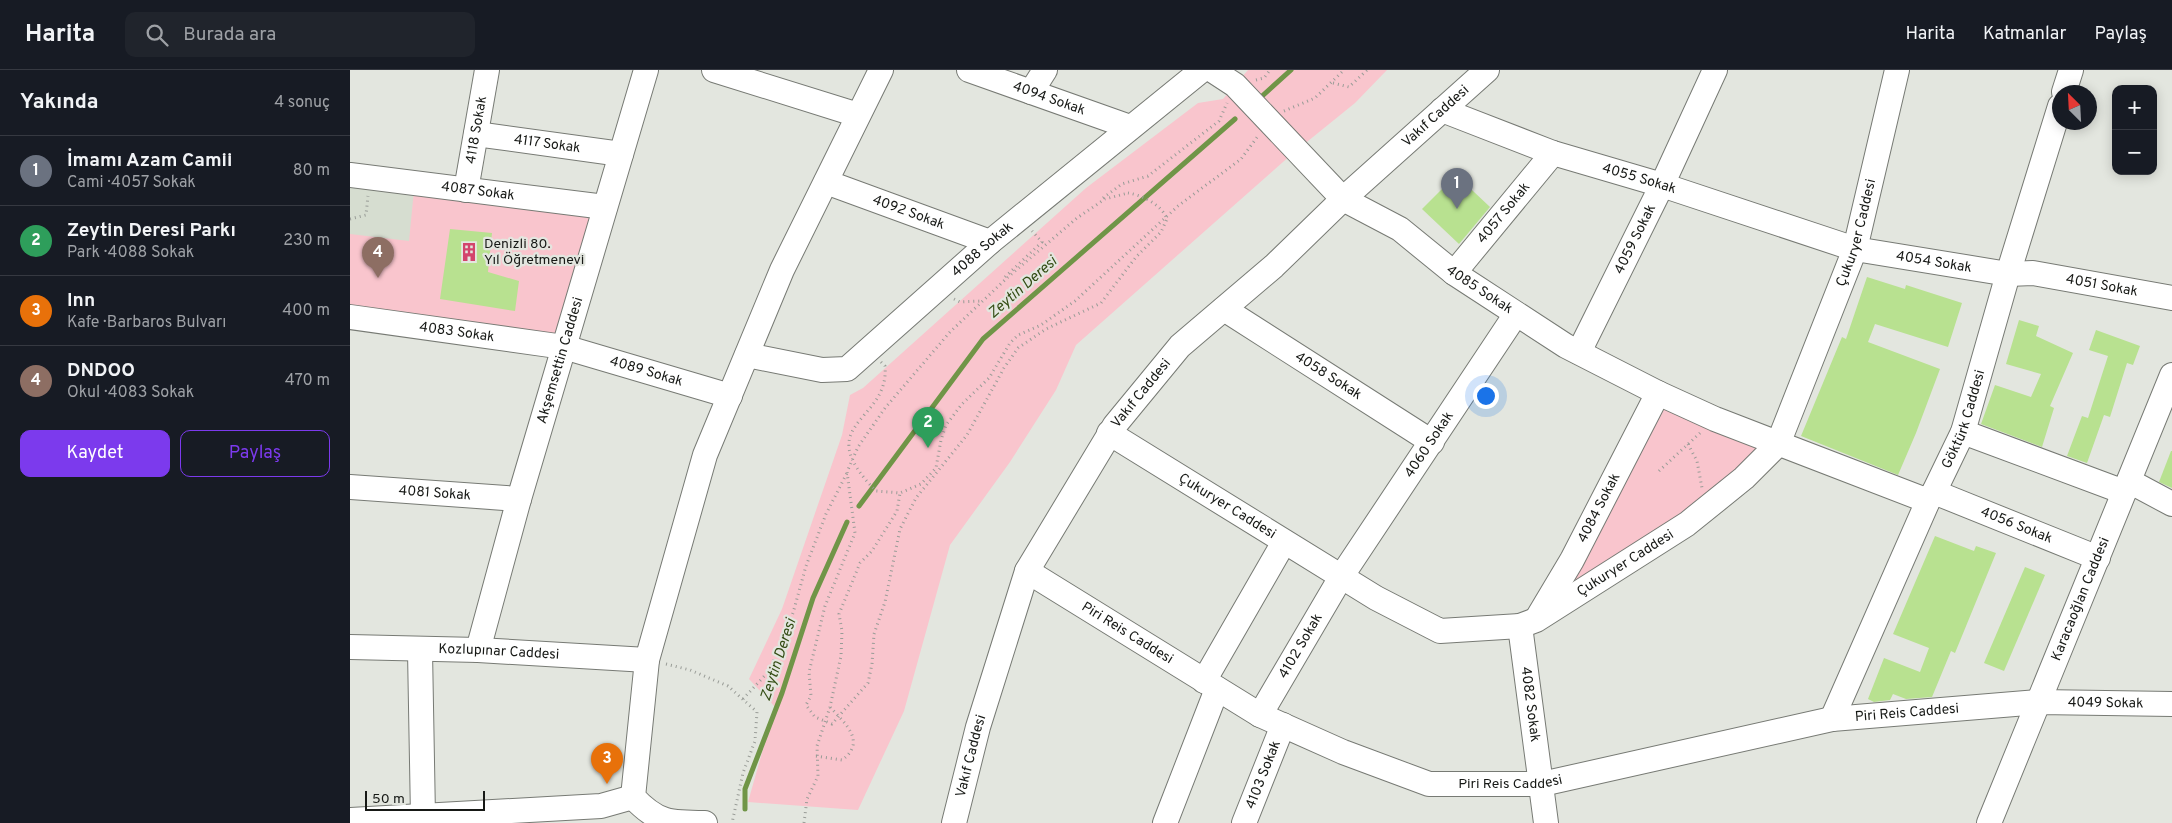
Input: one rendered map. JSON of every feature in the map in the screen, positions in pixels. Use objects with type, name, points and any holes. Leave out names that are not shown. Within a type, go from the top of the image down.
[{"type":"street","name":"4118 Sokak","points":[[466,190],[487,70]]},
{"type":"street","name":"Akşemsettin Caddesi","points":[[478,650],[519,500],[646,70]]},
{"type":"street","points":[[714,70],[858,115]]},
{"type":"street","points":[[640,811],[647,660],[705,455],[782,270],[880,70]]},
{"type":"street","name":"4094 Sokak","points":[[969,70],[1130,127]]},
{"type":"street","points":[[1031,92],[1045,70]]},
{"type":"street","name":"4088 Sokak","points":[[746,355],[822,370],[847,369],[990,242],[1202,70]]},
{"type":"street","name":"4085 Sokak","points":[[1212,70],[1235,86],[1343,198],[1400,230],[1454,273],[1516,314],[1579,352],[1658,393],[1715,419],[1783,446]]},
{"type":"street","name":"Vakıf Caddesi","points":[[954,823],[978,727],[1027,572],[1109,433],[1180,346],[1274,266],[1343,198],[1487,70]]},
{"type":"street","name":"4059 Sokak","points":[[1579,352],[1662,185],[1715,70]]},
{"type":"street","name":"Çukuryer Caddesi","points":[[1109,433],[1376,598],[1440,631],[1528,623],[1704,511],[1783,446],[1846,246],[1896,70]]},
{"type":"street","points":[[2066,85],[2071,70]]},
{"type":"street","name":"4055 Sokak","points":[[1442,110],[1553,152],[1662,185],[1846,246]]},
{"type":"street","name":"Göktürk Caddesi","points":[[1832,719],[1931,497],[1963,432],[2008,274],[2053,130]]},
{"type":"street","name":"4117 Sokak","points":[[476,134],[621,154]]},
{"type":"street","name":"4057 Sokak","points":[[1454,273],[1553,152]]},
{"type":"street","name":"4087 Sokak","points":[[360,176],[605,207]]},
{"type":"street","name":"4092 Sokak","points":[[826,182],[990,242]]},
{"type":"street","name":"4054 Sokak","points":[[1846,246],[2008,274],[2033,273]]},
{"type":"street","name":"4051 Sokak","points":[[2033,273],[2172,298]]},
{"type":"street","name":"4058 Sokak","points":[[1224,309],[1432,442]]},
{"type":"street","name":"4060 Sokak","points":[[1342,577],[1516,314]]},
{"type":"street","name":"4083 Sokak","points":[[350,317],[564,346]]},
{"type":"street","name":"4089 Sokak","points":[[564,346],[730,396]]},
{"type":"street","name":"Karacaoğlan Caddesi","points":[[1989,823],[2172,375]]},
{"type":"street","name":"4084 Sokak","points":[[1528,623],[1572,560],[1658,393]]},
{"type":"street","points":[[1963,432],[2127,486],[2172,504]]},
{"type":"street","name":"4056 Sokak","points":[[1783,446],[1931,497],[2098,558]]},
{"type":"street","name":"4081 Sokak","points":[[350,487],[519,500]]},
{"type":"street","points":[[1165,823],[1211,685],[1284,542]]},
{"type":"street","name":"Piri Reis Caddesi","points":[[1027,572],[1260,715],[1343,752],[1429,784],[1542,784],[1832,719],[2039,702]]},
{"type":"street","name":"4102 Sokak","points":[[1260,715],[1342,577]]},
{"type":"street","name":"4082 Sokak","points":[[1528,623],[1546,823]]},
{"type":"street","name":"Kozlupınar Caddesi","points":[[350,647],[478,650],[647,660]]},
{"type":"street","points":[[420,650],[423,817]]},
{"type":"street","name":"4049 Sokak","points":[[2039,702],[2172,704]]},
{"type":"street","name":"4103 Sokak","points":[[1244,823],[1283,725]]},
{"type":"street","points":[[350,820],[601,806],[640,811],[671,823],[705,823]]},
{"type":"path","points":[[868,350],[885,366],[886,380],[880,395],[851,430],[848,443],[853,459],[864,480],[876,492],[900,493],[921,484],[936,468],[946,425],[962,404],[989,378],[1010,343],[1018,335],[1041,325],[1075,301],[1167,217],[1241,159],[1257,138],[1265,119],[1315,98],[1333,83],[1344,70]]},
{"type":"path","points":[[1333,83],[1349,87],[1367,70]]},
{"type":"path","points":[[994,290],[1077,218],[1122,184],[1148,176],[1219,121],[1235,86]]},
{"type":"path","points":[[350,219],[366,216],[360,176]]},
{"type":"path","points":[[1068,224],[1105,199],[1128,193],[1140,195],[1167,217]]},
{"type":"path","points":[[847,472],[855,533],[825,606],[809,672],[811,696],[806,705],[815,718],[832,724],[868,683],[874,634],[885,602],[900,529],[916,498],[967,435],[1004,368],[1018,348],[1046,329],[1101,303],[1136,257],[1161,232],[1167,217]]},
{"type":"path","points":[[743,699],[770,670],[793,613],[806,566],[826,514],[858,447],[886,408],[950,332],[1042,242]]},
{"type":"path","points":[[937,289],[960,302],[981,301],[988,296]]},
{"type":"path","points":[[1659,471],[1715,419]]},
{"type":"path","points":[[1688,444],[1697,461],[1704,511]]},
{"type":"path","points":[[804,823],[807,799],[818,776],[816,756],[830,707],[841,656],[842,631],[839,614],[841,607],[860,563],[872,551],[897,511],[900,493]]},
{"type":"path","points":[[647,660],[690,670],[728,686],[757,712],[756,741],[743,773],[732,823]]},
{"type":"path","points":[[816,756],[842,760],[851,754],[854,742],[849,726],[830,707]]},
{"type":"shaded area","points":[[1248,70],[1387,70],[1355,103],[1292,154],[1076,345],[1056,390],[1010,462],[950,545],[904,711],[858,810],[748,802],[775,707],[749,679],[782,609],[842,435],[850,395],[863,388],[1086,188],[1198,103],[1223,99]]},
{"type":"shaded area","points":[[350,175],[415,183],[402,322],[350,316]]},
{"type":"shaded area","points":[[414,190],[595,213],[562,341],[350,316],[350,234],[409,241]]},
{"type":"shaded area","points":[[1662,400],[1764,448],[1659,534],[1554,599]]},
{"type":"building","points":[[1456,175],[1490,207],[1459,244],[1422,209]]},
{"type":"building","name":"Denizli 80. Yıl Öğretmenevi","points":[[450,229],[492,233],[488,272],[519,281],[515,311],[440,299]]},
{"type":"building","points":[[1867,277],[1905,289],[1906,285],[1962,303],[1948,347],[1875,324],[1868,342],[1940,369],[1898,475],[1801,436],[1842,337],[1846,339]]},
{"type":"building","points":[[2019,320],[2039,326],[2036,336],[2073,353],[2050,406],[2054,408],[2042,447],[1981,424],[1995,385],[2031,397],[2041,374],[2006,364]]},
{"type":"building","points":[[2096,330],[2140,346],[2133,365],[2127,363],[2110,417],[2104,415],[2087,463],[2067,456],[2082,416],[2088,418],[2108,356],[2089,350]]},
{"type":"building","points":[[2172,451],[2172,488],[2159,482]]},
{"type":"building","points":[[1935,536],[1974,551],[1976,546],[1996,553],[1955,653],[1951,651],[1932,697],[1906,699],[1893,694],[1890,700],[1874,702],[1868,699],[1884,658],[1920,672],[1929,648],[1893,634]]},
{"type":"building","points":[[2025,567],[2045,575],[2004,671],[1984,663]]},
{"type":"waterway","name":"Zeytin Deresi","points":[[1260,98],[1291,70]]},
{"type":"waterway","name":"Zeytin Deresi","points":[[859,506],[983,339],[1235,119]]},
{"type":"waterway","name":"Zeytin Deresi","points":[[745,809],[745,789],[782,693],[813,598],[847,522]]},
{"type":"place","name":"İmamı Azam Camii","points":[[1457,209]]},
{"type":"place","name":"Denizli 80. Yıl Öğretmenevi","points":[[469,252]]},
{"type":"place","name":"DNDOO","points":[[378,278]]},
{"type":"place","name":"Zeytin Deresi Parkı","points":[[928,448]]},
{"type":"place","name":"Inn","points":[[607,784]]}]
